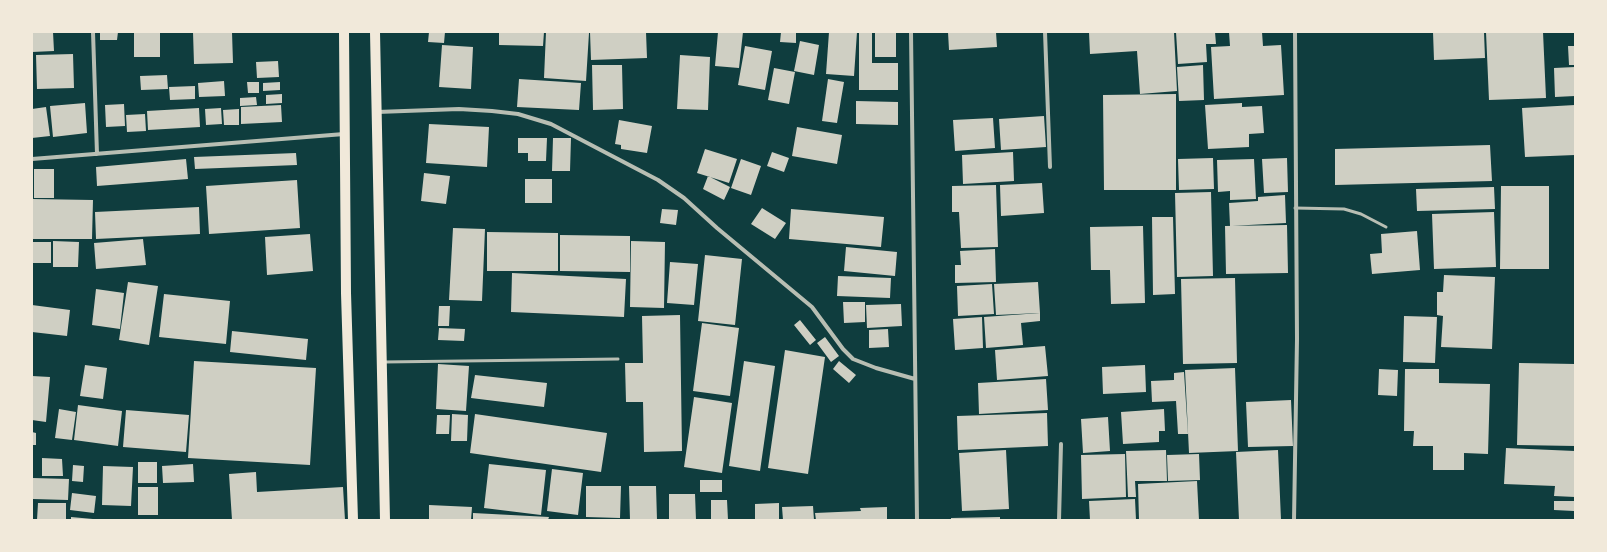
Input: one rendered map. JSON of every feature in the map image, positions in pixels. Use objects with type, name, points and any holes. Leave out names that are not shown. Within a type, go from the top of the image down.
[{"type":"main road","points":[[344,32],[346,293],[353,520]]},
{"type":"main road","points":[[375,32],[385,520]]},
{"type":"street","points":[[93,32],[97,154]]},
{"type":"street","points":[[911,32],[917,520]]},
{"type":"street","points":[[1045,32],[1050,167]]},
{"type":"street","points":[[1294,520],[1297,339],[1295,32]]},
{"type":"street","points":[[377,112],[459,109],[492,110],[518,114],[551,124],[658,180],[684,198],[717,228],[812,307],[843,349],[853,359],[876,368],[915,379]]},
{"type":"street","points":[[32,159],[345,134]]},
{"type":"street","points":[[1059,520],[1061,444]]},
{"type":"lane","points":[[1295,208],[1344,209],[1361,214],[1386,227]]},
{"type":"lane","points":[[382,362],[618,359]]},
{"type":"building","points":[[32,32],[53,32],[54,51],[32,52]]},
{"type":"building","points":[[100,32],[118,32],[117,40],[100,40]]},
{"type":"building","points":[[134,32],[160,32],[160,57],[134,57]]},
{"type":"building","points":[[193,32],[232,32],[233,63],[194,64]]},
{"type":"building","points":[[429,32],[445,32],[444,43],[428,42]]},
{"type":"building","points":[[499,32],[544,32],[543,46],[499,45]]},
{"type":"building","points":[[546,32],[589,33],[586,81],[544,78]]},
{"type":"building","points":[[590,32],[646,32],[647,58],[591,60]]},
{"type":"building","points":[[718,32],[743,32],[739,68],[715,66]]},
{"type":"building","points":[[781,32],[796,32],[796,43],[780,42]]},
{"type":"building","points":[[829,32],[857,32],[854,76],[826,74]]},
{"type":"building","points":[[859,32],[872,32],[872,63],[898,63],[898,90],[859,90]]},
{"type":"building","points":[[875,32],[896,32],[896,57],[875,57]]},
{"type":"building","points":[[948,32],[996,32],[997,47],[949,50]]},
{"type":"building","points":[[1089,32],[1174,32],[1177,91],[1140,94],[1137,51],[1090,54]]},
{"type":"building","points":[[1176,32],[1215,32],[1216,44],[1206,44],[1207,62],[1178,64]]},
{"type":"building","points":[[1229,32],[1262,32],[1263,46],[1281,45],[1284,95],[1214,99],[1211,47],[1230,46]]},
{"type":"building","points":[[1433,32],[1484,32],[1485,58],[1434,60]]},
{"type":"building","points":[[1486,32],[1543,32],[1546,98],[1489,100]]},
{"type":"building","points":[[800,41],[819,45],[814,75],[794,71]]},
{"type":"building","points":[[442,45],[473,47],[471,89],[439,87]]},
{"type":"building","points":[[745,46],[772,51],[765,90],[738,85]]},
{"type":"building","points":[[1568,46],[1575,46],[1575,65],[1569,65]]},
{"type":"building","points":[[73,54],[74,88],[37,89],[36,55]]},
{"type":"building","points":[[680,55],[710,57],[708,110],[677,109]]},
{"type":"building","points":[[278,61],[279,77],[257,78],[256,62]]},
{"type":"building","points":[[592,65],[622,65],[623,109],[593,110]]},
{"type":"building","points":[[1203,65],[1204,100],[1179,101],[1177,67]]},
{"type":"building","points":[[1575,67],[1575,96],[1555,97],[1554,68]]},
{"type":"building","points":[[774,68],[795,72],[789,104],[768,100]]},
{"type":"building","points":[[167,75],[168,89],[141,90],[140,76]]},
{"type":"building","points":[[519,79],[581,83],[579,110],[517,107]]},
{"type":"building","points":[[828,79],[844,82],[837,123],[822,121]]},
{"type":"building","points":[[224,81],[225,96],[199,97],[198,83]]},
{"type":"building","points":[[247,82],[259,82],[259,93],[248,93]]},
{"type":"building","points":[[280,82],[280,90],[263,91],[263,83]]},
{"type":"building","points":[[195,86],[195,99],[170,100],[169,87]]},
{"type":"building","points":[[282,94],[282,103],[266,104],[266,95]]},
{"type":"building","points":[[1176,94],[1176,190],[1104,190],[1103,95]]},
{"type":"building","points":[[256,97],[257,105],[240,106],[240,98]]},
{"type":"building","points":[[856,101],[898,102],[898,125],[856,124]]},
{"type":"building","points":[[85,103],[87,133],[53,137],[50,106]]},
{"type":"building","points":[[1242,103],[1242,107],[1262,106],[1264,133],[1249,134],[1249,147],[1208,149],[1205,105]]},
{"type":"building","points":[[124,104],[125,126],[106,127],[105,105]]},
{"type":"building","points":[[281,105],[282,122],[241,124],[241,107]]},
{"type":"building","points":[[1575,105],[1575,155],[1525,157],[1522,108]]},
{"type":"building","points":[[46,107],[50,136],[32,138],[32,109]]},
{"type":"building","points":[[199,108],[200,127],[148,130],[147,111]]},
{"type":"building","points":[[221,108],[222,124],[206,125],[205,109]]},
{"type":"building","points":[[239,109],[239,125],[224,125],[223,110]]},
{"type":"building","points":[[145,114],[146,131],[127,132],[126,115]]},
{"type":"building","points":[[1044,116],[1046,147],[1001,150],[999,119]]},
{"type":"building","points":[[993,118],[995,148],[955,151],[953,120]]},
{"type":"building","points":[[619,120],[652,126],[647,153],[621,149],[621,145],[615,144]]},
{"type":"building","points":[[429,124],[489,127],[487,167],[426,163]]},
{"type":"building","points":[[797,127],[842,135],[837,164],[792,156]]},
{"type":"building","points":[[518,138],[547,138],[546,161],[528,161],[528,153],[518,153]]},
{"type":"building","points":[[553,138],[571,138],[570,171],[552,171]]},
{"type":"building","points":[[1490,145],[1492,181],[1335,185],[1335,149]]},
{"type":"building","points":[[705,149],[737,159],[729,183],[697,173]]},
{"type":"building","points":[[772,152],[789,158],[784,172],[767,166]]},
{"type":"building","points":[[1013,152],[1014,181],[963,184],[962,155]]},
{"type":"building","points":[[296,153],[297,165],[195,169],[194,157]]},
{"type":"building","points":[[1213,158],[1214,189],[1179,190],[1178,159]]},
{"type":"building","points":[[1287,158],[1288,192],[1264,193],[1262,159]]},
{"type":"building","points":[[186,159],[188,179],[97,186],[96,167]]},
{"type":"building","points":[[741,159],[761,166],[751,195],[731,188]]},
{"type":"building","points":[[1254,159],[1256,199],[1230,200],[1230,191],[1218,192],[1217,160]]},
{"type":"building","points":[[34,169],[54,169],[54,198],[34,198]]},
{"type":"building","points":[[424,173],[450,176],[446,204],[421,201]]},
{"type":"building","points":[[708,176],[730,187],[724,200],[703,189]]},
{"type":"building","points":[[525,179],[552,179],[552,203],[525,203]]},
{"type":"building","points":[[297,180],[300,228],[209,234],[206,186]]},
{"type":"building","points":[[1042,183],[1044,213],[1001,216],[1000,185]]},
{"type":"building","points":[[996,185],[998,247],[961,248],[959,212],[952,212],[952,186]]},
{"type":"building","points":[[1501,186],[1549,186],[1549,269],[1500,269]]},
{"type":"building","points":[[1494,187],[1495,209],[1417,211],[1416,189]]},
{"type":"building","points":[[1211,192],[1213,276],[1177,277],[1175,193]]},
{"type":"building","points":[[1285,195],[1286,223],[1230,226],[1229,203],[1258,201],[1258,197]]},
{"type":"building","points":[[32,199],[93,200],[92,239],[32,239]]},
{"type":"building","points":[[199,207],[200,234],[96,239],[95,212]]},
{"type":"building","points":[[762,208],[786,223],[775,239],[751,224]]},
{"type":"building","points":[[662,209],[678,210],[676,225],[660,223]]},
{"type":"building","points":[[791,209],[884,217],[881,247],[789,239]]},
{"type":"building","points":[[1494,212],[1496,267],[1434,269],[1432,214]]},
{"type":"building","points":[[1152,217],[1173,217],[1175,294],[1153,295]]},
{"type":"building","points":[[1287,225],[1288,273],[1226,274],[1225,226]]},
{"type":"building","points":[[1143,226],[1145,303],[1111,304],[1110,270],[1091,270],[1090,227]]},
{"type":"building","points":[[453,228],[485,229],[482,301],[449,300]]},
{"type":"building","points":[[1417,231],[1420,270],[1372,274],[1370,254],[1382,253],[1381,234]]},
{"type":"building","points":[[487,232],[558,233],[558,271],[487,271]]},
{"type":"building","points":[[310,234],[313,271],[267,275],[265,237]]},
{"type":"building","points":[[560,235],[630,236],[630,272],[560,271]]},
{"type":"building","points":[[143,239],[146,265],[96,269],[94,243]]},
{"type":"building","points":[[53,241],[79,242],[78,267],[53,267]]},
{"type":"building","points":[[631,241],[665,242],[664,308],[630,307]]},
{"type":"building","points":[[32,242],[51,242],[51,263],[32,263]]},
{"type":"building","points":[[846,247],[897,252],[895,276],[844,271]]},
{"type":"building","points":[[995,249],[996,282],[955,283],[955,265],[961,265],[960,251]]},
{"type":"building","points":[[705,255],[742,259],[735,325],[698,321]]},
{"type":"building","points":[[670,262],[698,264],[694,305],[667,303]]},
{"type":"building","points":[[512,273],[626,279],[624,317],[511,312]]},
{"type":"building","points":[[1444,275],[1495,277],[1492,349],[1441,347],[1443,316],[1437,315],[1437,292],[1443,292]]},
{"type":"building","points":[[838,276],[891,278],[890,298],[837,296]]},
{"type":"building","points":[[1235,278],[1237,363],[1183,364],[1181,279]]},
{"type":"building","points":[[128,282],[158,286],[149,345],[119,340]]},
{"type":"building","points":[[1038,282],[1040,313],[996,315],[994,284]]},
{"type":"building","points":[[992,284],[994,314],[958,316],[957,286]]},
{"type":"building","points":[[96,289],[124,293],[120,329],[92,325]]},
{"type":"building","points":[[164,294],[230,301],[226,344],[159,337]]},
{"type":"building","points":[[843,302],[865,302],[865,322],[844,323]]},
{"type":"building","points":[[901,304],[902,326],[867,328],[866,305]]},
{"type":"building","points":[[32,305],[70,310],[67,336],[32,332]]},
{"type":"building","points":[[439,306],[450,306],[449,326],[438,326]]},
{"type":"building","points":[[1040,313],[1040,321],[1021,323],[1023,345],[986,348],[984,317]]},
{"type":"building","points":[[680,315],[682,451],[644,452],[643,402],[626,402],[625,363],[643,363],[642,316]]},
{"type":"building","points":[[1404,316],[1437,317],[1435,363],[1403,362]]},
{"type":"building","points":[[982,317],[983,348],[955,350],[953,319]]},
{"type":"building","points":[[800,320],[816,340],[810,345],[794,325]]},
{"type":"building","points":[[702,323],[739,328],[730,396],[693,391]]},
{"type":"building","points":[[439,328],[465,329],[464,341],[438,340]]},
{"type":"building","points":[[888,329],[889,347],[869,348],[869,330]]},
{"type":"building","points":[[232,331],[308,339],[306,360],[230,352]]},
{"type":"building","points":[[825,337],[839,356],[831,362],[817,343]]},
{"type":"building","points":[[1045,346],[1048,376],[997,380],[995,350]]},
{"type":"building","points":[[785,350],[825,357],[808,474],[768,468]]},
{"type":"building","points":[[194,361],[316,368],[310,465],[188,458]]},
{"type":"building","points":[[744,361],[775,366],[760,471],[729,466]]},
{"type":"building","points":[[839,361],[856,375],[849,383],[833,369]]},
{"type":"building","points":[[1519,363],[1575,364],[1575,446],[1517,445]]},
{"type":"building","points":[[438,364],[469,366],[466,411],[436,409]]},
{"type":"building","points":[[85,365],[107,368],[103,399],[80,396]]},
{"type":"building","points":[[1145,365],[1146,392],[1103,394],[1102,367]]},
{"type":"building","points":[[1235,368],[1238,451],[1189,453],[1185,370]]},
{"type":"building","points":[[1379,369],[1398,370],[1397,396],[1378,395]]},
{"type":"building","points":[[1405,369],[1439,369],[1439,383],[1490,384],[1488,454],[1464,453],[1464,470],[1433,470],[1433,446],[1413,446],[1414,431],[1404,431]]},
{"type":"building","points":[[1184,372],[1188,434],[1178,434],[1176,401],[1152,402],[1151,381],[1174,380],[1174,373]]},
{"type":"building","points":[[475,375],[547,383],[544,407],[471,398]]},
{"type":"building","points":[[32,376],[50,377],[46,422],[32,420]]},
{"type":"building","points":[[1046,379],[1048,410],[979,414],[978,383]]},
{"type":"building","points":[[694,397],[732,403],[722,473],[684,467]]},
{"type":"building","points":[[1291,400],[1293,446],[1248,447],[1246,402]]},
{"type":"building","points":[[78,405],[122,411],[118,446],[74,440]]},
{"type":"building","points":[[59,409],[76,412],[72,440],[55,438]]},
{"type":"building","points":[[1164,409],[1165,431],[1159,431],[1159,442],[1123,444],[1121,412]]},
{"type":"building","points":[[126,410],[189,415],[186,452],[123,447]]},
{"type":"building","points":[[1047,413],[1048,446],[958,450],[957,416]]},
{"type":"building","points":[[452,414],[468,415],[467,441],[451,441]]},
{"type":"building","points":[[475,414],[607,433],[601,472],[470,453]]},
{"type":"building","points":[[437,415],[450,415],[449,434],[436,434]]},
{"type":"building","points":[[1108,417],[1110,451],[1083,453],[1081,419]]},
{"type":"building","points":[[32,432],[36,433],[36,445],[32,445]]},
{"type":"building","points":[[1506,448],[1575,451],[1575,497],[1554,496],[1555,486],[1504,484]]},
{"type":"building","points":[[1006,450],[1009,509],[962,511],[959,453]]},
{"type":"building","points":[[1166,450],[1167,481],[1135,481],[1136,497],[1128,497],[1126,451]]},
{"type":"building","points":[[1278,450],[1281,520],[1239,520],[1236,452]]},
{"type":"building","points":[[1125,454],[1126,497],[1082,499],[1081,455]]},
{"type":"building","points":[[1199,454],[1200,480],[1168,481],[1167,455]]},
{"type":"building","points":[[42,458],[62,459],[63,476],[42,476]]},
{"type":"building","points":[[138,462],[157,462],[157,483],[138,483]]},
{"type":"building","points":[[193,464],[194,482],[163,483],[162,466]]},
{"type":"building","points":[[489,464],[546,470],[541,515],[484,508]]},
{"type":"building","points":[[73,465],[84,466],[83,482],[72,481]]},
{"type":"building","points":[[103,466],[133,467],[131,506],[102,505]]},
{"type":"building","points":[[552,469],[583,473],[578,515],[547,511]]},
{"type":"building","points":[[256,472],[257,492],[343,487],[345,520],[232,520],[229,474]]},
{"type":"building","points":[[33,478],[69,479],[68,500],[33,499]]},
{"type":"building","points":[[700,480],[722,480],[722,492],[700,492]]},
{"type":"building","points":[[1197,481],[1199,520],[1139,520],[1138,484]]},
{"type":"building","points":[[586,486],[621,486],[620,518],[586,517]]},
{"type":"building","points":[[629,486],[656,486],[657,520],[630,520]]},
{"type":"building","points":[[138,487],[158,487],[158,515],[138,515]]},
{"type":"building","points":[[72,493],[96,496],[94,513],[70,510]]},
{"type":"building","points":[[669,494],[695,494],[696,520],[669,520]]},
{"type":"building","points":[[1135,499],[1136,520],[1090,520],[1089,501]]},
{"type":"building","points":[[711,500],[727,500],[728,520],[711,520]]},
{"type":"building","points":[[1554,501],[1574,501],[1574,511],[1554,510]]},
{"type":"building","points":[[38,503],[66,503],[66,520],[37,520]]},
{"type":"building","points":[[779,503],[779,520],[755,520],[755,504]]},
{"type":"building","points":[[429,505],[472,507],[471,520],[429,520]]},
{"type":"building","points":[[813,506],[814,520],[783,520],[782,507]]},
{"type":"building","points":[[887,507],[887,520],[816,520],[815,513],[861,511],[860,508]]},
{"type":"building","points":[[473,513],[549,517],[548,520],[473,520]]},
{"type":"building","points":[[71,517],[93,519],[93,520],[71,520]]},
{"type":"building","points":[[1000,517],[1000,520],[951,520],[951,518]]}]
